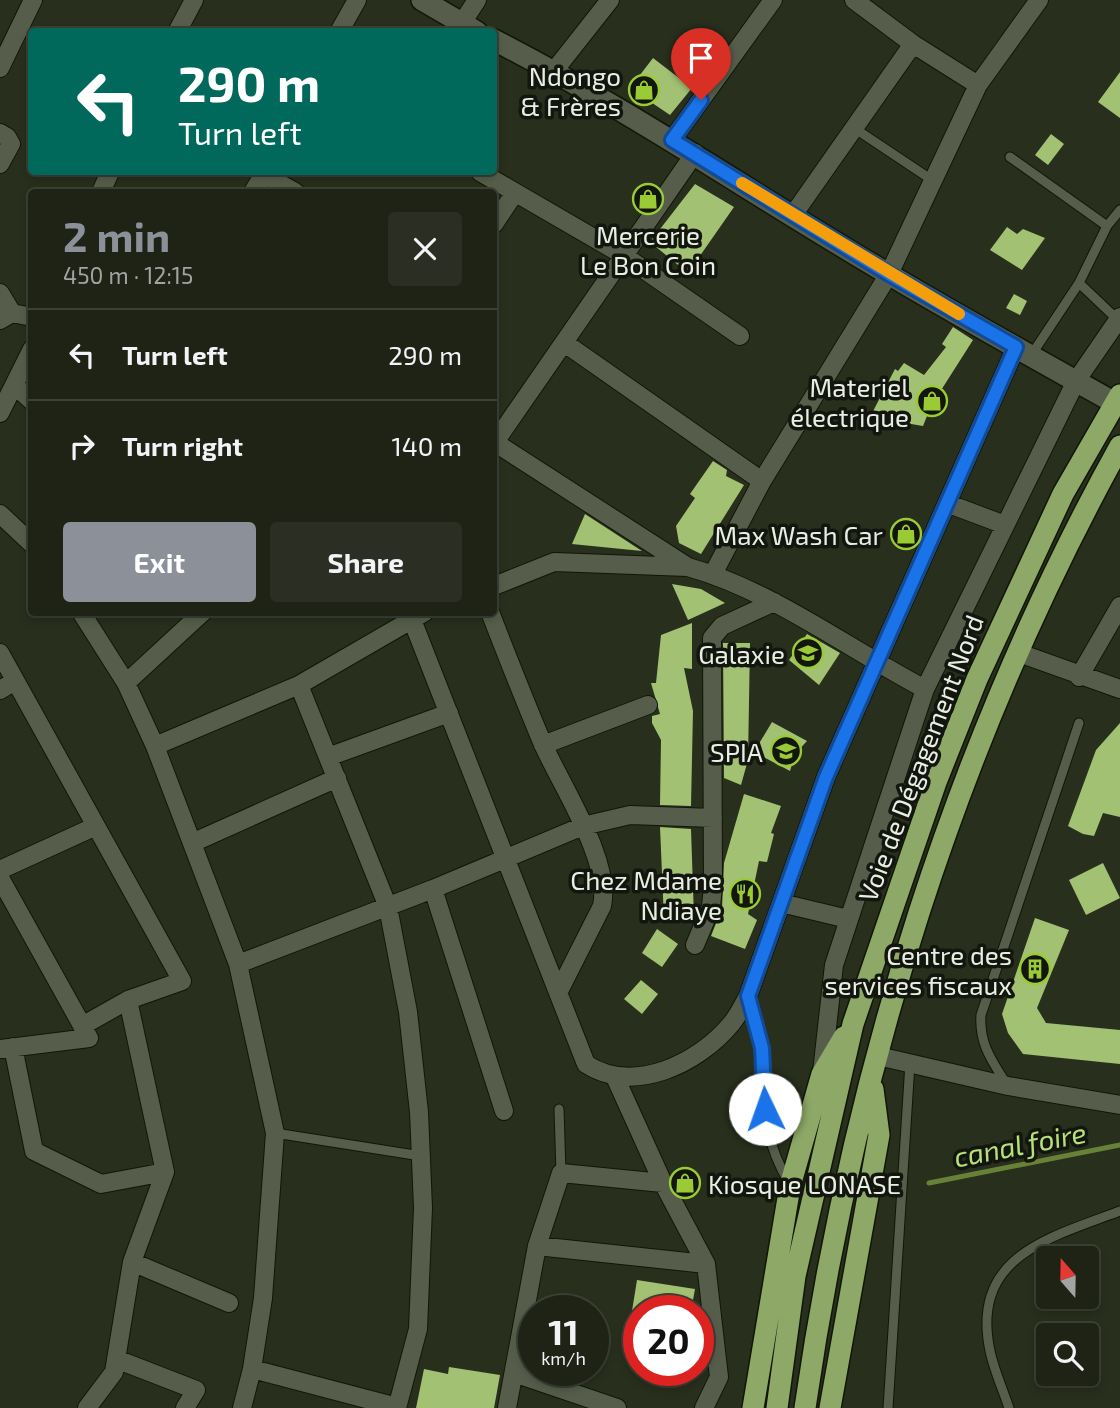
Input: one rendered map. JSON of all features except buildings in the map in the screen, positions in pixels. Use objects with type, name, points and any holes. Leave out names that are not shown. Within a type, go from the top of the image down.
[{"type":"highway","name":"Voie de Dégagement Nord","points":[[776,1408],[795,1276],[853,1024],[936,782],[977,679],[1063,494],[1118,399]]},
{"type":"highway","name":"Voie de Dégagement Nord","points":[[804,1408],[824,1283],[847,1170],[903,968],[969,775],[1019,653],[1051,581],[1120,446]]},
{"type":"highway","points":[[753,1408],[790,1186],[822,1074],[853,1024]]},
{"type":"highway","points":[[830,1408],[879,1135],[872,1081]]},
{"type":"street","points":[[179,28],[194,0]]},
{"type":"street","points":[[341,28],[356,0]]},
{"type":"street","points":[[422,0],[464,28]]},
{"type":"street","points":[[465,28],[477,0]]},
{"type":"street","points":[[554,71],[610,0]]},
{"type":"street","points":[[672,140],[773,0]]},
{"type":"street","points":[[854,0],[913,44],[978,85]]},
{"type":"street","points":[[713,574],[762,481],[889,274],[978,85],[1039,0]]},
{"type":"street","points":[[0,68],[27,2]]},
{"type":"street","points":[[497,42],[554,71],[695,153],[889,274],[1076,381],[1118,399]]},
{"type":"street","points":[[793,215],[913,44]]},
{"type":"street","points":[[0,132],[8,137],[11,144],[0,164]]},
{"type":"street","points":[[497,438],[566,344],[623,255],[695,153]]},
{"type":"street","points":[[267,175],[290,189]]},
{"type":"street","points":[[485,175],[623,255],[740,335]]},
{"type":"street","points":[[497,220],[514,194]]},
{"type":"street","points":[[0,293],[6,317],[28,317]]},
{"type":"street","points":[[822,1074],[828,999],[848,919],[925,688],[1076,381],[1119,318]]},
{"type":"street","points":[[566,344],[762,481]]},
{"type":"street","points":[[416,616],[449,713],[586,1064],[615,1077],[642,1078],[673,1067],[730,1025],[748,996],[826,777],[949,504],[1024,351]]},
{"type":"street","points":[[0,413],[28,358]]},
{"type":"street","points":[[15,386],[28,397]]},
{"type":"street","points":[[497,444],[688,567]]},
{"type":"street","points":[[949,504],[1005,525]]},
{"type":"street","points":[[0,514],[28,540]]},
{"type":"street","points":[[497,585],[554,562],[688,567],[713,574],[774,602],[876,663],[925,688]]},
{"type":"street","points":[[695,945],[711,907],[712,638],[722,626],[774,602]]},
{"type":"street","points":[[1079,677],[1120,606]]},
{"type":"street","points":[[84,616],[126,683],[155,746],[238,964],[275,1133],[263,1298],[252,1369],[242,1408]]},
{"type":"street","points":[[126,683],[199,616]]},
{"type":"street","points":[[155,746],[299,685],[412,616]]},
{"type":"street","points":[[491,616],[544,745],[583,826],[603,878],[605,892],[602,906],[558,993]]},
{"type":"street","points":[[0,653],[8,685],[96,826],[182,981],[128,1000],[82,1026]]},
{"type":"street","points":[[1019,653],[1120,690]]},
{"type":"street","points":[[252,1369],[397,1408],[418,1329],[423,1208],[408,1012],[388,907],[299,685]]},
{"type":"street","points":[[544,745],[648,705]]},
{"type":"street","points":[[328,757],[449,713]]},
{"type":"street","points":[[192,843],[337,778]]},
{"type":"street","points":[[238,964],[433,889],[583,826],[630,814],[713,818]]},
{"type":"street","points":[[0,870],[96,826]]},
{"type":"street","points":[[0,878],[89,1038],[7,1048],[34,1152],[101,1185],[165,1172]]},
{"type":"street","points":[[433,889],[504,1111]]},
{"type":"street","points":[[781,903],[848,919]]},
{"type":"street","points":[[87,1408],[114,1372],[132,1262],[165,1172],[128,1000]]},
{"type":"street","points":[[878,1056],[1008,1086],[1120,1105]]},
{"type":"street","points":[[615,1077],[663,1183],[706,1264],[719,1377],[715,1400],[704,1408]]},
{"type":"street","points":[[507,1408],[537,1246],[561,1173],[663,1183]]},
{"type":"street","points":[[537,1246],[706,1264]]},
{"type":"street","points":[[132,1262],[229,1303]]},
{"type":"street","points":[[116,1359],[196,1390],[185,1408]]},
{"type":"street","points":[[514,1373],[617,1408]]},
{"type":"lane","points":[[854,128],[932,180]]},
{"type":"lane","points":[[1010,157],[1107,226]]},
{"type":"lane","points":[[1024,351],[1079,283],[1107,226],[1120,210]]},
{"type":"lane","points":[[1079,283],[1119,318]]},
{"type":"lane","points":[[1008,1086],[985,1049],[980,1032],[981,1015],[1079,723]]},
{"type":"lane","points":[[748,996],[762,1048],[766,1131],[776,1161],[790,1186]]},
{"type":"lane","points":[[888,1408],[910,1063]]},
{"type":"lane","points":[[558,1109],[561,1173]]},
{"type":"lane","points":[[275,1133],[421,1156]]},
{"type":"lane","points":[[1009,1408],[990,1353],[987,1330],[988,1301],[1000,1273],[1020,1255],[1120,1211]]},
{"type":"waterway","name":"canal foire","points":[[929,1183],[1120,1145]]},
{"type":"slow traffic","points":[[742,183],[959,314]]},
{"type":"place","name":"Ndongo & Frères","points":[[644,90]]},
{"type":"place","name":"Mercerie Le Bon Coin","points":[[648,199]]},
{"type":"place","name":"Materiel électrique","points":[[932,401]]},
{"type":"place","name":"Max Wash Car","points":[[906,534]]},
{"type":"place","name":"Galaxie","points":[[808,653]]},
{"type":"place","name":"SPIA","points":[[786,751]]},
{"type":"place","name":"Chez Mdame Ndiaye","points":[[745,894]]},
{"type":"place","name":"Centre des services fiscaux","points":[[1035,969]]},
{"type":"place","name":"Kiosque LONASE","points":[[685,1183]]},
{"type":"route","points":[[701,100],[672,140],[889,274],[1016,347],[949,504],[826,777],[748,996],[762,1048],[765,1109]]}]
